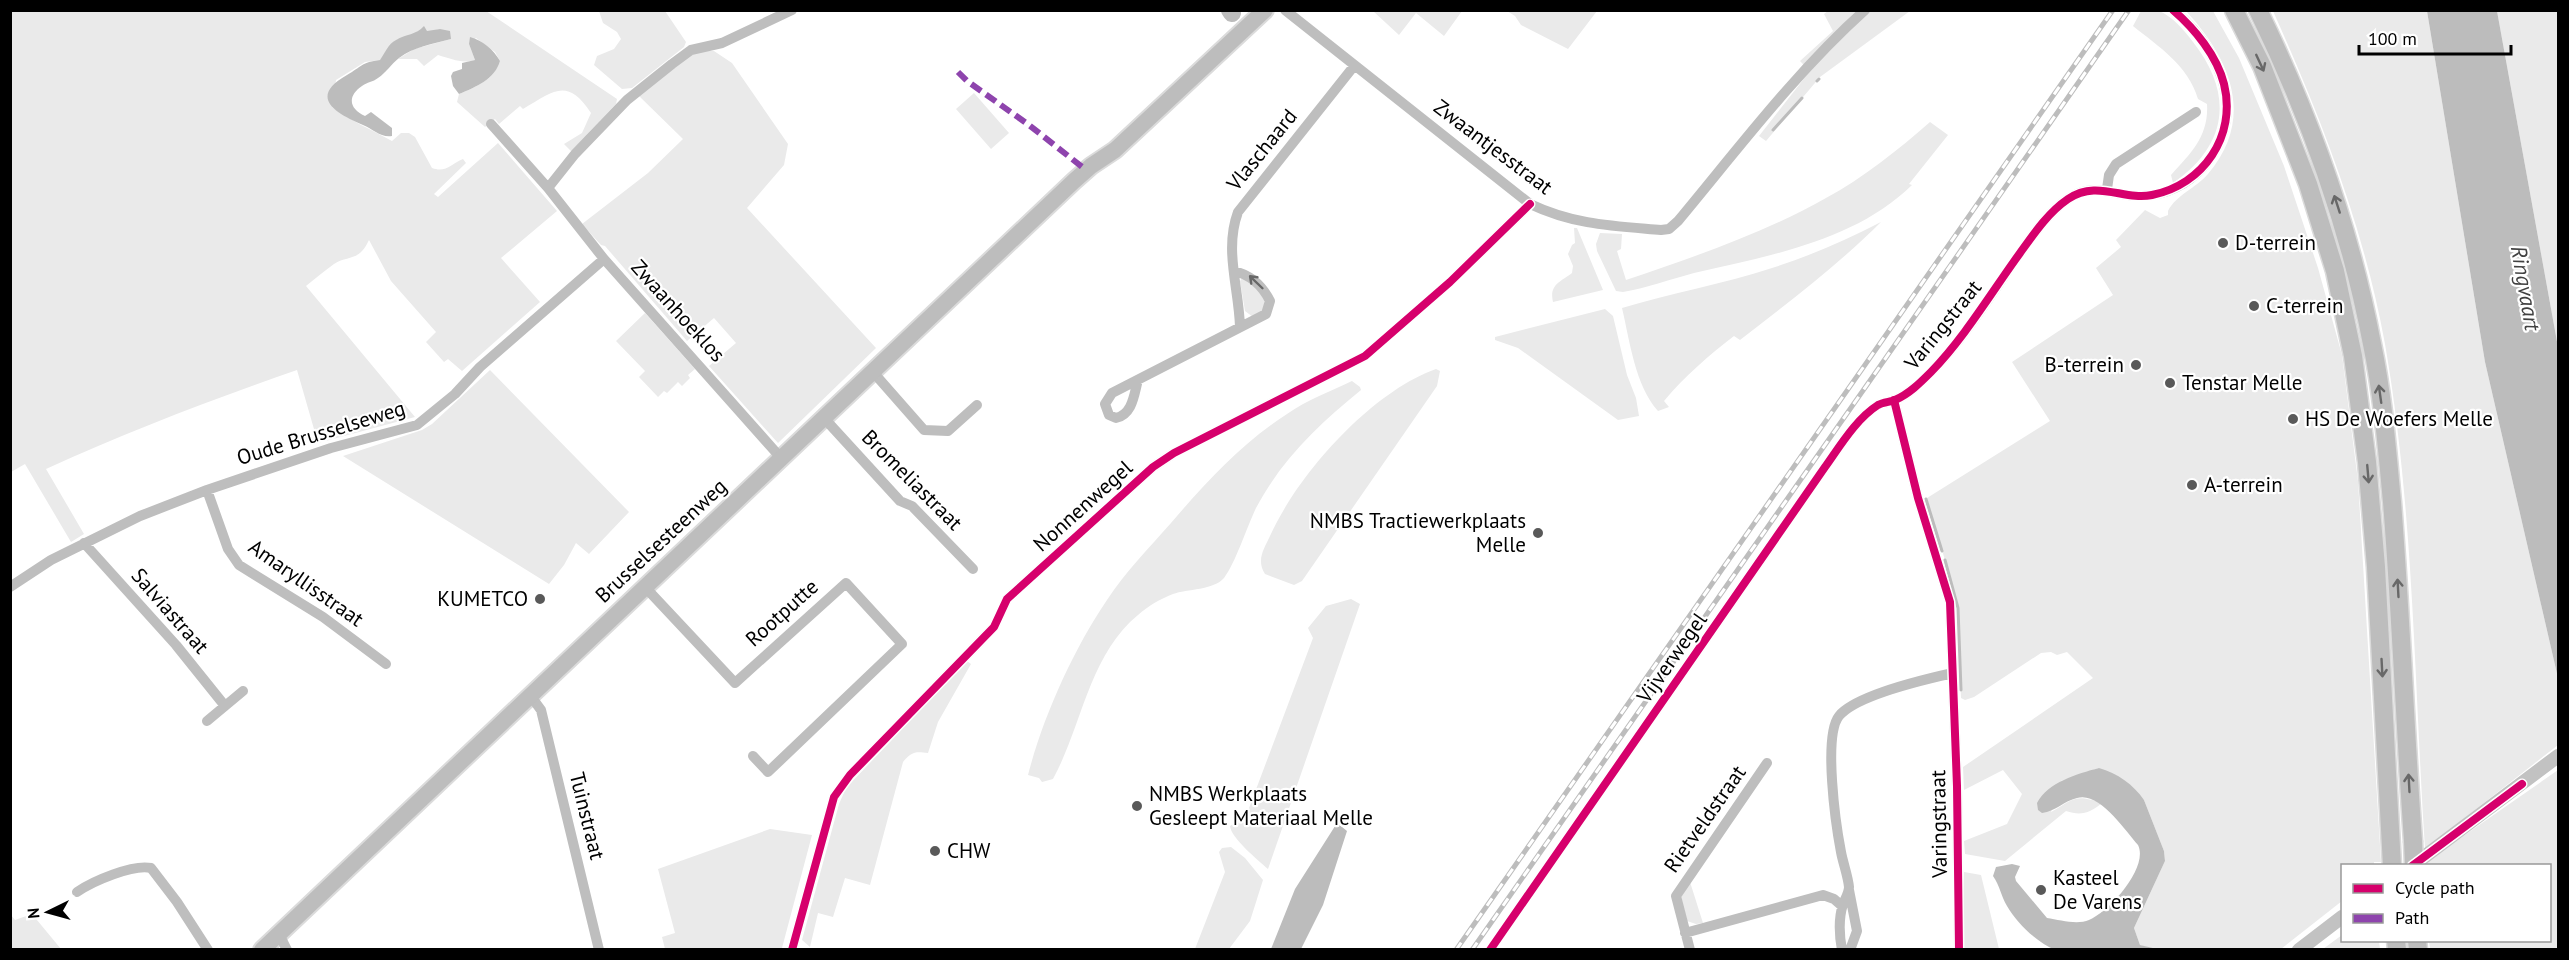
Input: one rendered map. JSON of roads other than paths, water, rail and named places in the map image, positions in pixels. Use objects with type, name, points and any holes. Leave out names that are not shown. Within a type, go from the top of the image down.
[{"type":"highway","points":[[2234,10],[2262,66],[2308,184],[2335,271],[2353,356],[2367,462],[2376,567],[2391,858]]},
{"type":"highway","points":[[2258,10],[2309,125],[2339,207],[2373,345],[2388,455],[2397,563],[2413,864]]},
{"type":"main road","name":"Brusselsesteenweg","points":[[1091,166],[1102,149],[1249,10]]},
{"type":"main road","name":"Brusselsesteenweg","points":[[262,950],[1091,166],[1115,150],[1265,10]]},
{"type":"street","points":[[548,188],[575,154],[627,100],[691,50],[722,43],[792,10]]},
{"type":"street","name":"Zwaantjesstraat","points":[[1285,10],[1530,204],[1552,214],[1585,224],[1669,229],[1797,77],[1865,10]]},
{"type":"street","name":"Varingstraat","points":[[1959,950],[1950,602],[1918,498],[1894,400],[1917,385],[1955,343],[2050,215],[2078,193],[2107,189],[2143,196],[2171,190],[2202,169],[2214,155],[2222,138],[2227,115],[2224,82],[2204,44],[2173,10]]},
{"type":"street","name":"Vlaschaard","points":[[1240,327],[1230,251],[1232,227],[1238,212],[1354,66]]},
{"type":"street","points":[[2107,189],[2109,176],[2116,164],[2196,112]]},
{"type":"street","name":"Zwaanhoeklos","points":[[491,124],[548,188],[604,259],[781,458]]},
{"type":"street","name":"Nonnenwegel","points":[[792,950],[834,797],[850,774],[994,627],[1007,599],[1106,508],[1167,457],[1365,357],[1450,282],[1530,204]]},
{"type":"street","name":"Oude Brusselseweg","points":[[10,587],[51,560],[140,516],[207,490],[331,448],[417,425],[446,402],[480,367],[604,259]]},
{"type":"street","points":[[1138,380],[1266,314],[1270,301],[1265,291],[1248,274],[1234,271]]},
{"type":"street","points":[[873,372],[924,430],[948,431],[977,405]]},
{"type":"street","name":"Vijverwegel","points":[[1490,950],[1845,439],[1864,417],[1880,404],[1894,400]]},
{"type":"street","name":"Bromeliastraat","points":[[825,418],[900,501],[912,506],[973,569]]},
{"type":"street","name":"Amaryllisstraat","points":[[207,490],[228,549],[239,565],[322,617],[386,664]]},
{"type":"street","name":"Salviastraat","points":[[84,543],[176,645],[225,706]]},
{"type":"street","name":"Rootputte","points":[[645,587],[735,682],[846,583],[902,644],[768,772],[753,756]]},
{"type":"street","points":[[1850,950],[1857,931],[1836,818],[1832,735],[1837,718],[1849,707],[1861,701],[1953,673]]},
{"type":"street","points":[[207,721],[243,692]]},
{"type":"street","name":"Tuinstraat","points":[[530,695],[541,710],[599,950]]},
{"type":"street","points":[[2416,864],[2559,756]]},
{"type":"street","name":"Rietveldstraat","points":[[1690,950],[1676,896],[1767,764]]},
{"type":"street","points":[[77,892],[116,874],[143,866],[151,868],[208,950]]},
{"type":"street","points":[[1842,950],[1839,930],[1842,906],[1850,890]]},
{"type":"street","points":[[1685,933],[1823,895],[1834,899],[1842,906]]},
{"type":"street","points":[[2299,950],[2341,918]]},
{"type":"street","points":[[279,934],[286,950]]},
{"type":"water","name":"Ringvaart","points":[[2427,11],[2497,11],[2558,347],[2558,678],[2485,362]]},
{"type":"water","points":[[424,26],[427,31],[440,29],[450,31],[451,39],[410,51],[396,60],[381,76],[357,90],[352,98],[356,110],[365,116],[371,112],[392,128],[392,136],[381,134],[335,110],[328,97],[329,90],[335,83],[365,64],[380,60],[393,42]]},
{"type":"water","points":[[470,37],[487,46],[500,61],[489,78],[459,94],[453,86],[451,76],[453,72],[462,69],[462,63],[475,60],[469,44]]},
{"type":"water","points":[[2099,768],[2119,776],[2144,800],[2164,851],[2165,861],[2134,928],[2140,945],[2157,949],[2056,950],[2049,947],[2028,932],[2016,919],[1993,876],[1996,867],[2012,864],[2020,866],[2015,877],[2016,881],[2047,918],[2057,920],[2074,922],[2089,920],[2117,898],[2133,876],[2140,854],[2138,845],[2126,830],[2103,806],[2085,797],[2072,799],[2042,813],[2038,810],[2037,803],[2056,784]]},
{"type":"water","points":[[1337,823],[1347,831],[1323,905],[1301,949],[1271,949],[1295,889]]},
{"type":"waterway","points":[[1773,130],[1802,98]]},
{"type":"waterway","points":[[1926,499],[1942,551]]},
{"type":"waterway","points":[[1945,560],[1958,608],[1961,690]]},
{"type":"railway","points":[[1456,950],[2113,10]]},
{"type":"railway","points":[[1472,950],[2129,10]]},
{"type":"place","name":"D-terrein","points":[[2223,243]]},
{"type":"place","name":"C-terrein","points":[[2254,306]]},
{"type":"place","name":"B-terrein","points":[[2136,365]]},
{"type":"place","name":"Tenstar Melle","points":[[2170,383]]},
{"type":"place","name":"HS De Woefers Melle","points":[[2293,419]]},
{"type":"place","name":"A-terrein","points":[[2192,485]]},
{"type":"place","name":"NMBS Tractiewerkplaats Melle","points":[[1538,533]]},
{"type":"place","name":"KUMETCO","points":[[540,599]]},
{"type":"place","name":"NMBS Werkplaats Gesleept Materiaal Melle","points":[[1137,806]]},
{"type":"place","name":"CHW","points":[[935,851]]},
{"type":"place","name":"Kasteel De Varens","points":[[2041,890]]}]
